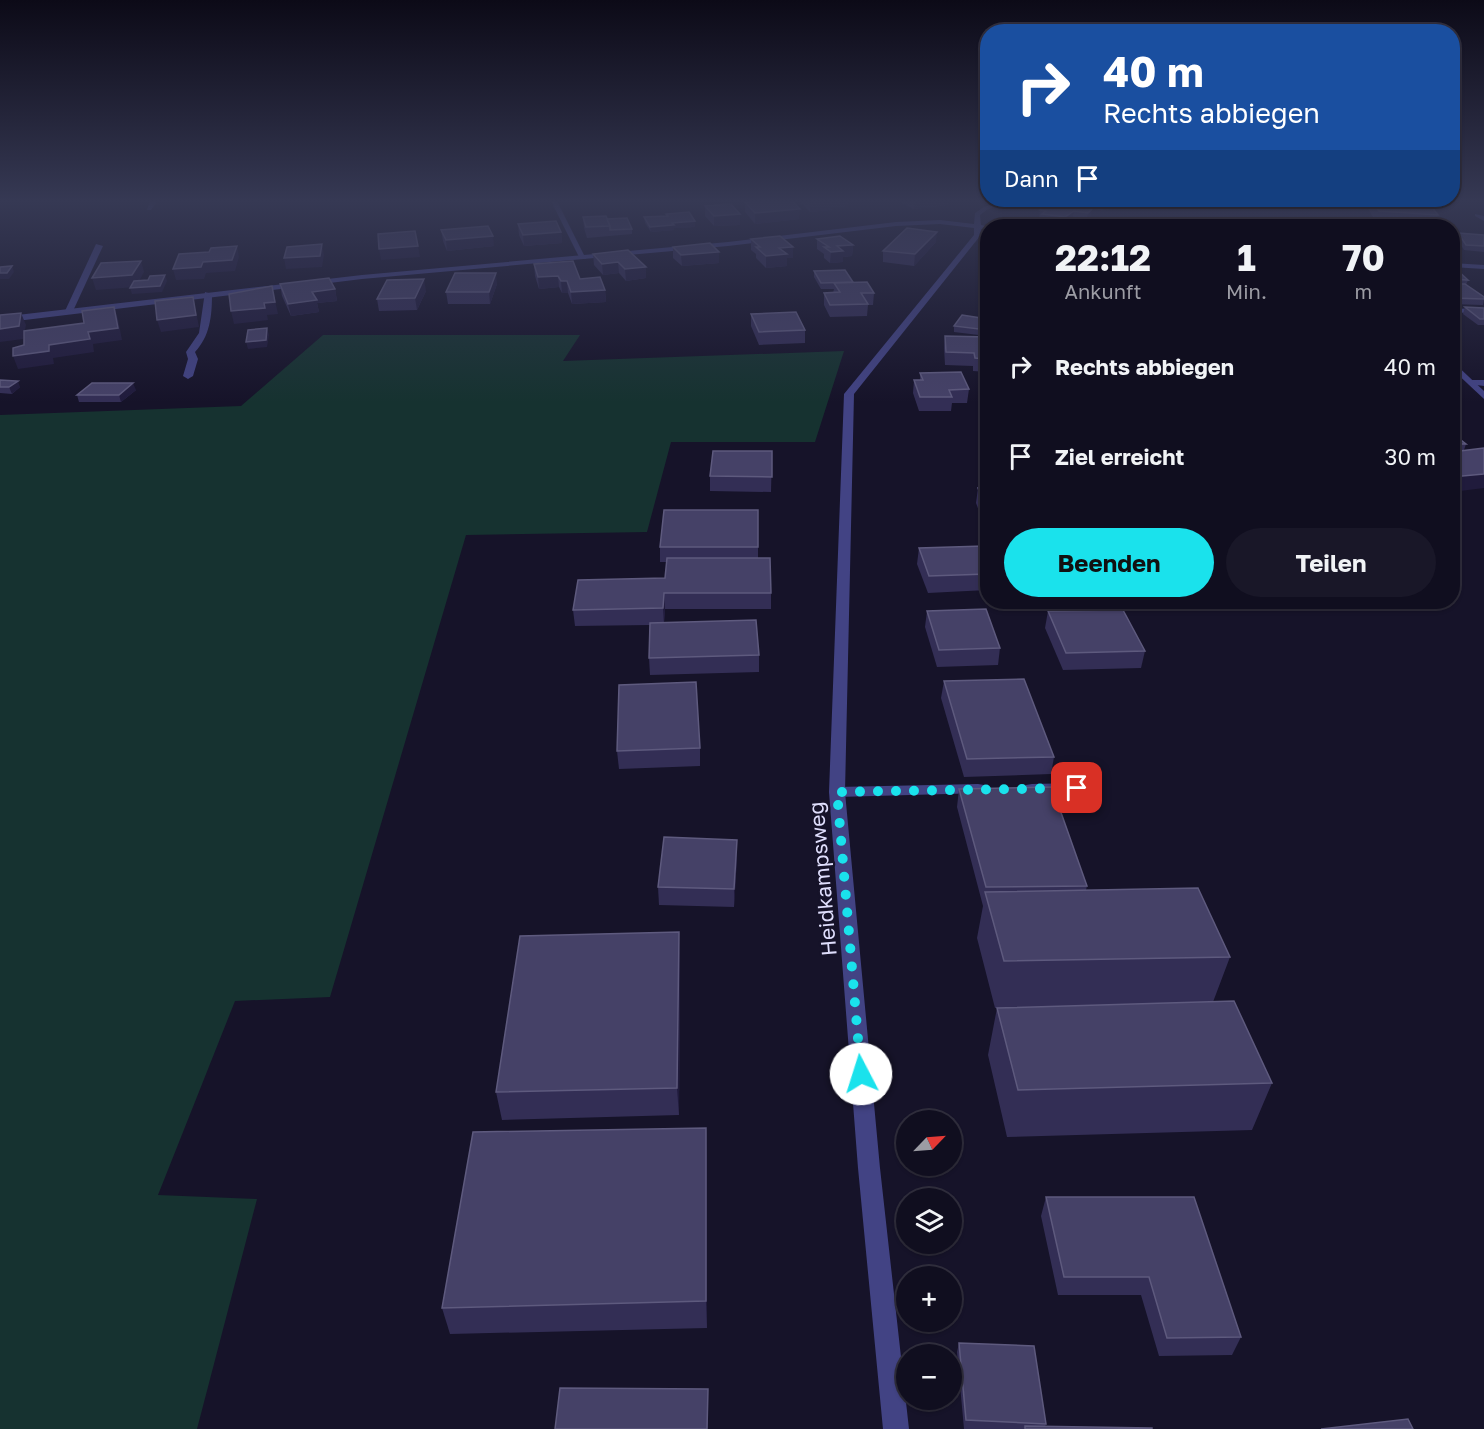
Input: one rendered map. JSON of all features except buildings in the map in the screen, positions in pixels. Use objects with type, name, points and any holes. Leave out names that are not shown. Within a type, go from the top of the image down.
[{"type":"street","points":[[69,311],[89,268]]},
{"type":"street","points":[[0,320],[208,294],[465,268]]},
{"type":"street","name":"Heidkampsweg","points":[[896,1429],[870,1168],[837,792],[849,393],[951,268]]},
{"type":"street","points":[[188,376],[192,358],[190,352],[198,345],[207,327],[208,294]]},
{"type":"street","points":[[1460,311],[1484,310]]},
{"type":"street","points":[[1460,372],[1484,396]]},
{"type":"street","points":[[1471,382],[1484,383]]},
{"type":"street","points":[[1017,789],[1077,788]]},
{"type":"street","points":[[837,792],[993,789]]},
{"type":"green space","points":[[323,335],[580,335],[563,361],[844,351],[815,442],[671,442],[647,532],[466,535],[330,997],[235,1001],[158,1195],[257,1199],[197,1429],[0,1429],[0,415],[241,406]]},
{"type":"route","points":[[861,1074],[837,792],[1077,788]]}]
